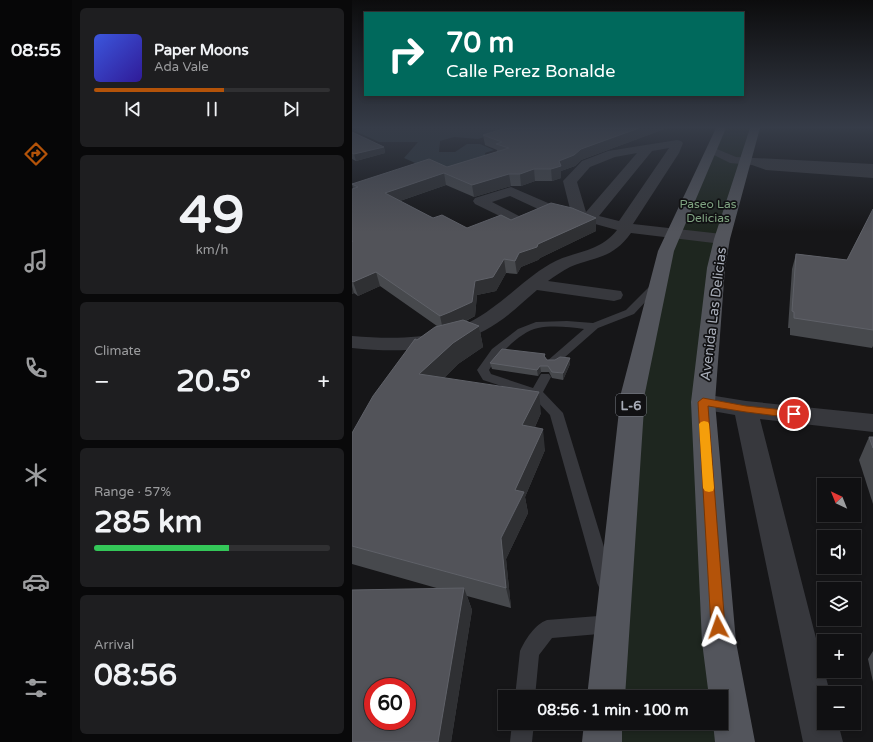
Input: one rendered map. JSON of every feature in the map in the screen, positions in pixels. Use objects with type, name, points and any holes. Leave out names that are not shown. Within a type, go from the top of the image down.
[{"type":"main road","name":"L-6","points":[[607,690],[632,393],[666,251],[707,163]]},
{"type":"main road","name":"Avenida Las Delicias","points":[[735,742],[719,642],[703,402],[716,268],[722,239],[744,163]]},
{"type":"main road","points":[[602,742],[603,730]]},
{"type":"street","points":[[584,216],[570,182],[586,164],[590,163]]},
{"type":"street","points":[[584,216],[634,163]]},
{"type":"street","points":[[352,342],[398,345],[429,342],[451,337],[474,328],[490,319],[533,284],[559,266],[608,248],[617,240],[667,163]]},
{"type":"street","points":[[751,163],[766,166],[873,174]]},
{"type":"street","points":[[792,163],[873,168]]},
{"type":"street","points":[[551,210],[584,216],[625,228],[722,239]]},
{"type":"street","points":[[533,284],[614,295]]},
{"type":"street","points":[[703,402],[746,409],[873,423]]},
{"type":"street","points":[[746,409],[823,742]]},
{"type":"lane","points":[[552,362],[594,326],[630,312],[659,282]]},
{"type":"lane","points":[[526,690],[530,651],[547,629],[613,616],[556,413],[536,393],[487,377],[482,370],[496,352],[522,331],[536,325],[567,324],[594,326]]},
{"type":"lane","points":[[536,393],[545,377]]},
{"type":"lane","points":[[521,742],[522,730]]},
{"type":"green space","name":"Paseo Las Delicias","points":[[706,163],[745,163],[728,221],[703,402],[735,742],[602,742],[603,730],[728,730],[728,690],[607,690],[633,393],[666,251]]},
{"type":"shaded area","points":[[414,163],[487,163],[488,166],[449,178]]},
{"type":"building","points":[[418,163],[437,163],[447,167],[461,163],[560,163],[561,166],[551,169],[534,169],[520,174],[509,174],[472,185],[444,173],[385,193],[433,218],[442,215],[467,228],[501,215],[511,220],[551,203],[572,208],[596,218],[538,244],[537,247],[519,253],[515,261],[504,259],[493,277],[475,281],[472,302],[440,316],[376,272],[353,282],[352,189],[358,187],[352,184]]},
{"type":"building","points":[[873,209],[873,330],[794,318],[794,312],[792,311],[796,254],[847,260]]},
{"type":"building","points":[[463,320],[479,326],[453,343],[419,374],[539,392],[522,425],[543,429],[515,490],[524,492],[501,538],[506,588],[352,546],[352,433],[373,396],[415,339],[417,340],[435,327]]},
{"type":"building","points":[[502,349],[545,354],[544,356],[547,360],[555,360],[560,357],[570,358],[563,373],[552,372],[548,366],[540,366],[537,370],[490,363]]},
{"type":"building","points":[[869,437],[873,437],[873,448]]},
{"type":"building","points":[[464,588],[438,742],[352,742],[352,590]]},
{"type":"slow traffic","points":[[704,424],[709,488]]},
{"type":"route","points":[[718,627],[703,402],[746,409],[794,414]]}]
